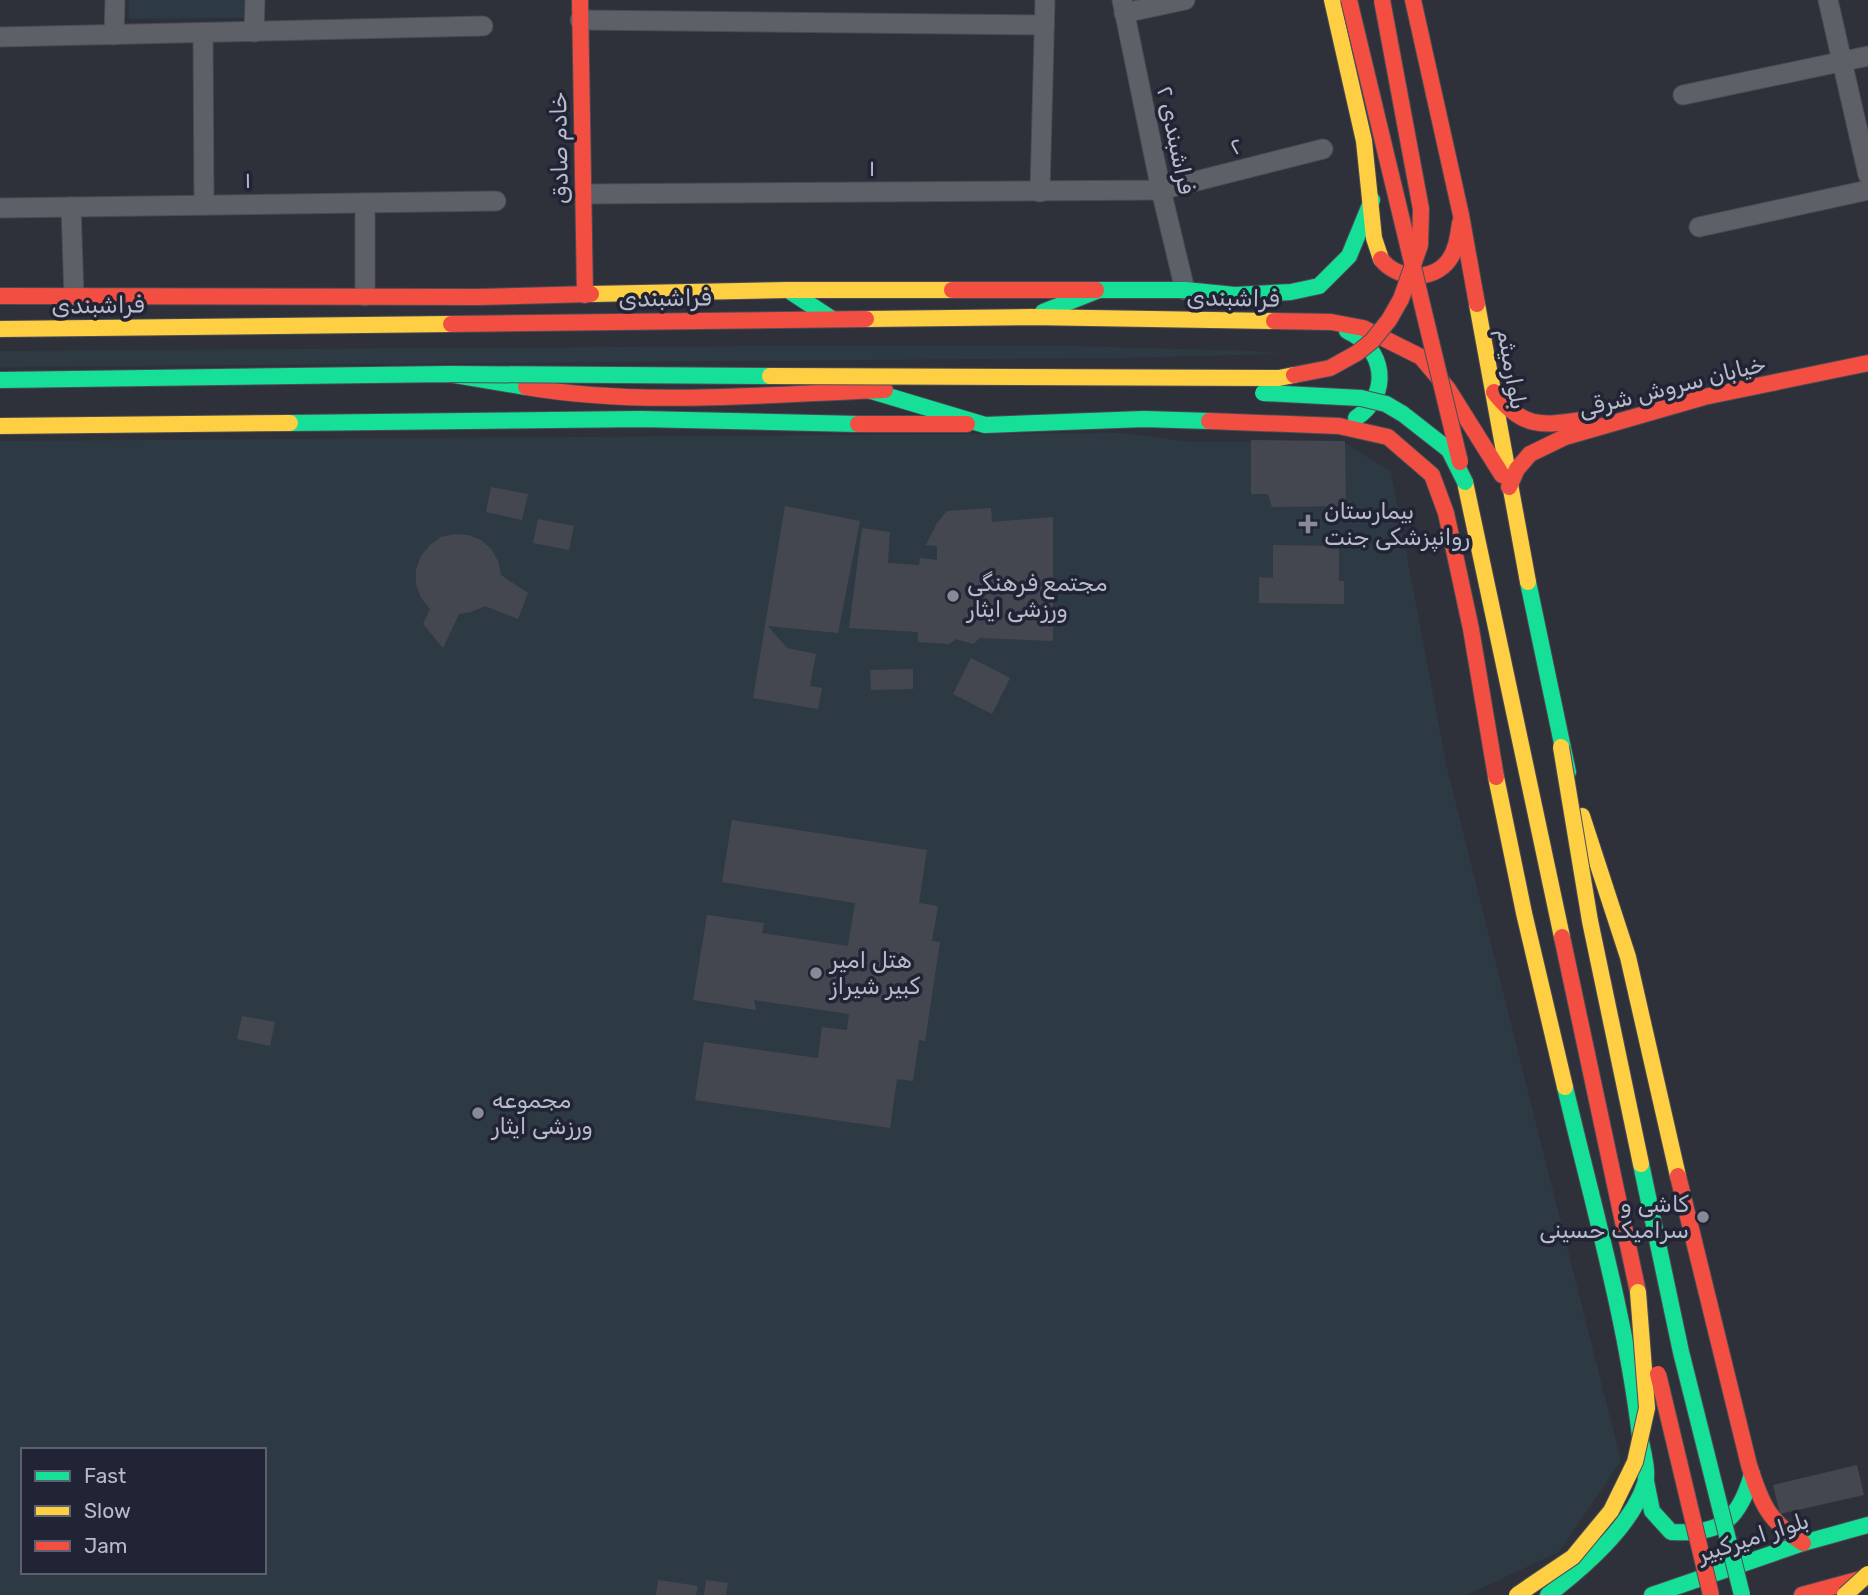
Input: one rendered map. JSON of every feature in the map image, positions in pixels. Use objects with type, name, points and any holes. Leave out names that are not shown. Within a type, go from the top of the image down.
[{"type":"main road","name":"خادم صادق","points":[[580,0],[585,295]]},
{"type":"main road","points":[[1332,0],[1366,159],[1374,241],[1378,254],[1388,268],[1400,275],[1417,276],[1433,272],[1446,265],[1457,246],[1461,215]]},
{"type":"main road","points":[[1349,0],[1465,482],[1638,1292],[1711,1595]]},
{"type":"main road","points":[[0,380],[449,374],[1279,378],[1330,368],[1372,341],[1388,320],[1401,299],[1420,245],[1421,209],[1382,0]]},
{"type":"main road","name":"بلوارمیثم","points":[[1413,0],[1461,215],[1509,487],[1561,747]]},
{"type":"main road","name":"فراشبندی","points":[[0,296],[585,295],[788,290],[1185,290],[1235,295],[1291,292],[1319,286],[1349,256],[1372,200]]},
{"type":"main road","points":[[788,290],[832,319]]},
{"type":"main road","points":[[1030,317],[1099,290]]},
{"type":"main road","name":"فراشبندی","points":[[0,329],[1030,317],[1331,322],[1363,328],[1421,357],[1448,388],[1509,487]]},
{"type":"main road","points":[[1331,322],[1365,341],[1378,364],[1380,391],[1366,413],[1339,426]]},
{"type":"main road","name":"خیابان سروش شرقی","points":[[1509,487],[1524,460],[1540,447],[1637,414],[1868,363]]},
{"type":"main road","points":[[449,374],[569,394],[662,398],[868,390],[1275,393],[1361,398],[1386,404],[1431,434],[1449,450],[1465,482]]},
{"type":"main road","points":[[868,390],[985,425]]},
{"type":"main road","points":[[1494,392],[1505,408],[1518,419],[1534,424],[1637,414]]},
{"type":"main road","points":[[0,426],[641,419],[787,424],[985,425],[1144,419],[1339,426],[1388,437],[1432,475],[1446,513],[1471,629],[1490,747],[1524,913],[1633,1377],[1652,1511],[1671,1532],[1694,1534],[1716,1530],[1736,1513],[1748,1492],[1752,1474]]},
{"type":"main road","points":[[1561,747],[1628,957],[1752,1474],[1762,1505],[1780,1529],[1803,1543]]},
{"type":"main road","points":[[1561,747],[1591,921],[1681,1352],[1742,1595]]},
{"type":"main road","points":[[1517,1595],[1573,1557],[1611,1511],[1635,1462],[1647,1408],[1638,1292]]},
{"type":"main road","points":[[1548,1595],[1602,1547],[1630,1514],[1646,1481]]},
{"type":"main road","name":"بلوار امیرکبیر","points":[[1652,1595],[1803,1543],[1868,1525]]},
{"type":"main road","points":[[1802,1595],[1868,1576]]},
{"type":"main road","points":[[1844,1595],[1868,1576]]},
{"type":"street","points":[[114,0],[114,35]]},
{"type":"street","points":[[254,32],[255,0]]},
{"type":"street","points":[[1040,192],[1045,0]]},
{"type":"street","points":[[1123,6],[1185,0]]},
{"type":"street","points":[[1828,0],[1868,175]]},
{"type":"street","name":"۲ فراشبندی","points":[[1123,6],[1161,190],[1185,290]]},
{"type":"street","points":[[580,20],[1044,25]]},
{"type":"street","points":[[0,37],[483,26]]},
{"type":"street","points":[[203,33],[204,205]]},
{"type":"street","points":[[1683,95],[1868,56]]},
{"type":"street","name":"۲","points":[[1161,190],[1323,149]]},
{"type":"street","name":"۱","points":[[583,194],[1161,190]]},
{"type":"street","points":[[1699,227],[1868,190]]},
{"type":"street","name":"۱","points":[[0,208],[496,201]]},
{"type":"street","points":[[365,202],[365,296]]},
{"type":"street","points":[[71,207],[74,296]]},
{"type":"shaded area","points":[[129,0],[244,0],[244,18],[129,19]]},
{"type":"shaded area","points":[[1074,346],[1282,354],[1121,358],[0,367],[0,351]]},
{"type":"shaded area","points":[[1122,433],[1191,442],[1342,441],[1391,472],[1447,768],[1621,1461],[1559,1552],[1467,1595],[0,1595],[0,441]]},
{"type":"building","points":[[1251,440],[1345,441],[1346,506],[1272,507],[1268,494],[1251,494]]},
{"type":"building","points":[[491,487],[528,494],[522,520],[486,512]]},
{"type":"building","points":[[785,506],[860,521],[838,633],[768,626],[787,648],[816,654],[810,686],[822,688],[818,709],[753,698]]},
{"type":"building","name":"مجتمع فرهنگی ورزشی ایثار","points":[[991,508],[992,522],[1053,517],[1053,641],[980,638],[973,644],[956,639],[949,644],[918,642],[918,632],[849,628],[862,528],[890,532],[888,563],[919,565],[920,558],[937,560],[937,546],[926,545],[937,523],[947,511]]},
{"type":"building","points":[[538,519],[574,526],[569,550],[533,543]]},
{"type":"building","points":[[454,534],[481,540],[491,549],[498,561],[501,575],[528,593],[518,619],[485,606],[459,614],[443,648],[423,624],[430,609],[421,598],[416,584],[416,570],[421,556],[430,545],[441,537]]},
{"type":"building","points":[[1273,545],[1339,546],[1339,581],[1344,581],[1344,604],[1259,603],[1259,577],[1273,578]]},
{"type":"building","points":[[971,658],[1010,678],[992,714],[953,694]]},
{"type":"building","points":[[913,669],[913,689],[871,690],[870,670]]},
{"type":"building","name":"هتل امیر کبیر شیراز","points":[[732,820],[927,850],[919,903],[938,906],[932,941],[940,942],[925,1041],[919,1040],[913,1081],[897,1079],[890,1128],[695,1100],[704,1042],[818,1058],[822,1027],[847,1030],[849,1014],[754,1000],[756,1010],[693,1000],[707,915],[764,923],[762,933],[848,946],[855,903],[722,882]]},
{"type":"building","points":[[242,1016],[275,1022],[270,1046],[237,1039]]},
{"type":"building","points":[[1857,1465],[1864,1495],[1780,1514],[1773,1485]]},
{"type":"building","points":[[658,1580],[698,1586],[696,1595],[656,1595]]},
{"type":"building","points":[[706,1580],[728,1583],[726,1595],[704,1595]]},
{"type":"traffic: fast","points":[[1043,312],[1099,290],[1185,290],[1235,295],[1291,292],[1319,286],[1349,256],[1372,200]]},
{"type":"traffic: fast","points":[[788,290],[832,319]]},
{"type":"traffic: fast","points":[[1347,331],[1370,348],[1379,372],[1375,397],[1368,408],[1356,418]]},
{"type":"traffic: fast","points":[[0,380],[449,374],[526,387]]},
{"type":"traffic: fast","points":[[449,374],[770,376]]},
{"type":"traffic: fast","points":[[868,390],[985,425],[1144,419],[1209,421]]},
{"type":"traffic: fast","points":[[1263,393],[1361,398],[1386,404],[1449,450],[1465,482]]},
{"type":"traffic: fast","points":[[290,423],[641,419],[858,424]]},
{"type":"traffic: fast","points":[[1528,582],[1568,772]]},
{"type":"traffic: fast","points":[[1548,1595],[1576,1572],[1617,1531],[1638,1500],[1646,1479],[1634,1392],[1617,1304],[1565,1087]]},
{"type":"traffic: fast","points":[[1641,1164],[1681,1352],[1742,1595]]},
{"type":"traffic: fast","points":[[1646,1481],[1652,1511],[1671,1532],[1688,1532],[1715,1527],[1734,1514],[1752,1474]]},
{"type":"traffic: fast","points":[[1652,1595],[1803,1543],[1868,1525]]},
{"type":"traffic: slow","points":[[1332,0],[1364,141],[1374,238],[1381,259]]},
{"type":"traffic: slow","points":[[591,294],[952,290]]},
{"type":"traffic: slow","points":[[1477,304],[1528,582]]},
{"type":"traffic: slow","points":[[866,319],[1030,317],[1274,321]]},
{"type":"traffic: slow","points":[[0,329],[451,324]]},
{"type":"traffic: slow","points":[[770,376],[1279,378],[1294,375]]},
{"type":"traffic: slow","points":[[0,426],[290,423]]},
{"type":"traffic: slow","points":[[1465,482],[1562,937]]},
{"type":"traffic: slow","points":[[1561,747],[1590,921],[1641,1164]]},
{"type":"traffic: slow","points":[[1496,777],[1524,913],[1565,1087]]},
{"type":"traffic: slow","points":[[1582,816],[1628,957],[1678,1176]]},
{"type":"traffic: slow","points":[[1517,1595],[1573,1557],[1611,1511],[1635,1462],[1647,1408],[1638,1292]]},
{"type":"traffic: slow","points":[[1845,1595],[1868,1574]]},
{"type":"traffic: jam","points":[[580,0],[585,295]]},
{"type":"traffic: jam","points":[[1349,0],[1460,462]]},
{"type":"traffic: jam","points":[[1294,375],[1330,368],[1372,341],[1401,299],[1420,245],[1421,209],[1382,0]]},
{"type":"traffic: jam","points":[[1413,0],[1461,215],[1477,304]]},
{"type":"traffic: jam","points":[[1381,259],[1388,266],[1405,274],[1415,276],[1434,272],[1452,256],[1460,223]]},
{"type":"traffic: jam","points":[[952,290],[1096,290]]},
{"type":"traffic: jam","points":[[0,296],[478,297],[591,294]]},
{"type":"traffic: jam","points":[[451,324],[866,319]]},
{"type":"traffic: jam","points":[[1274,321],[1331,322],[1363,328],[1421,357],[1448,389],[1502,475]]},
{"type":"traffic: jam","points":[[1509,487],[1517,469],[1530,454],[1565,437],[1704,397],[1868,363]]},
{"type":"traffic: jam","points":[[526,387],[570,393],[660,398],[885,390]]},
{"type":"traffic: jam","points":[[1494,392],[1514,412],[1533,422],[1582,420]]},
{"type":"traffic: jam","points":[[1209,421],[1339,426],[1388,437],[1432,475],[1446,513],[1471,629],[1496,777]]},
{"type":"traffic: jam","points":[[858,424],[967,424]]},
{"type":"traffic: jam","points":[[1562,937],[1638,1292]]},
{"type":"traffic: jam","points":[[1678,1176],[1753,1478],[1767,1510],[1781,1527],[1803,1543]]},
{"type":"traffic: jam","points":[[1658,1374],[1711,1595]]},
{"type":"traffic: jam","points":[[1802,1595],[1868,1577]]},
{"type":"place","name":"بیمارستان روانپزشکی جنت","points":[[1308,524]]},
{"type":"place","name":"مجتمع فرهنگی ورزشی ایثار","points":[[953,596]]},
{"type":"place","name":"هتل امیر کبیر شیراز","points":[[816,973]]},
{"type":"place","name":"مجموعه ورزشی ایثار","points":[[478,1113]]},
{"type":"place","name":"کاشی و سرامیک حسینی","points":[[1703,1217]]}]
